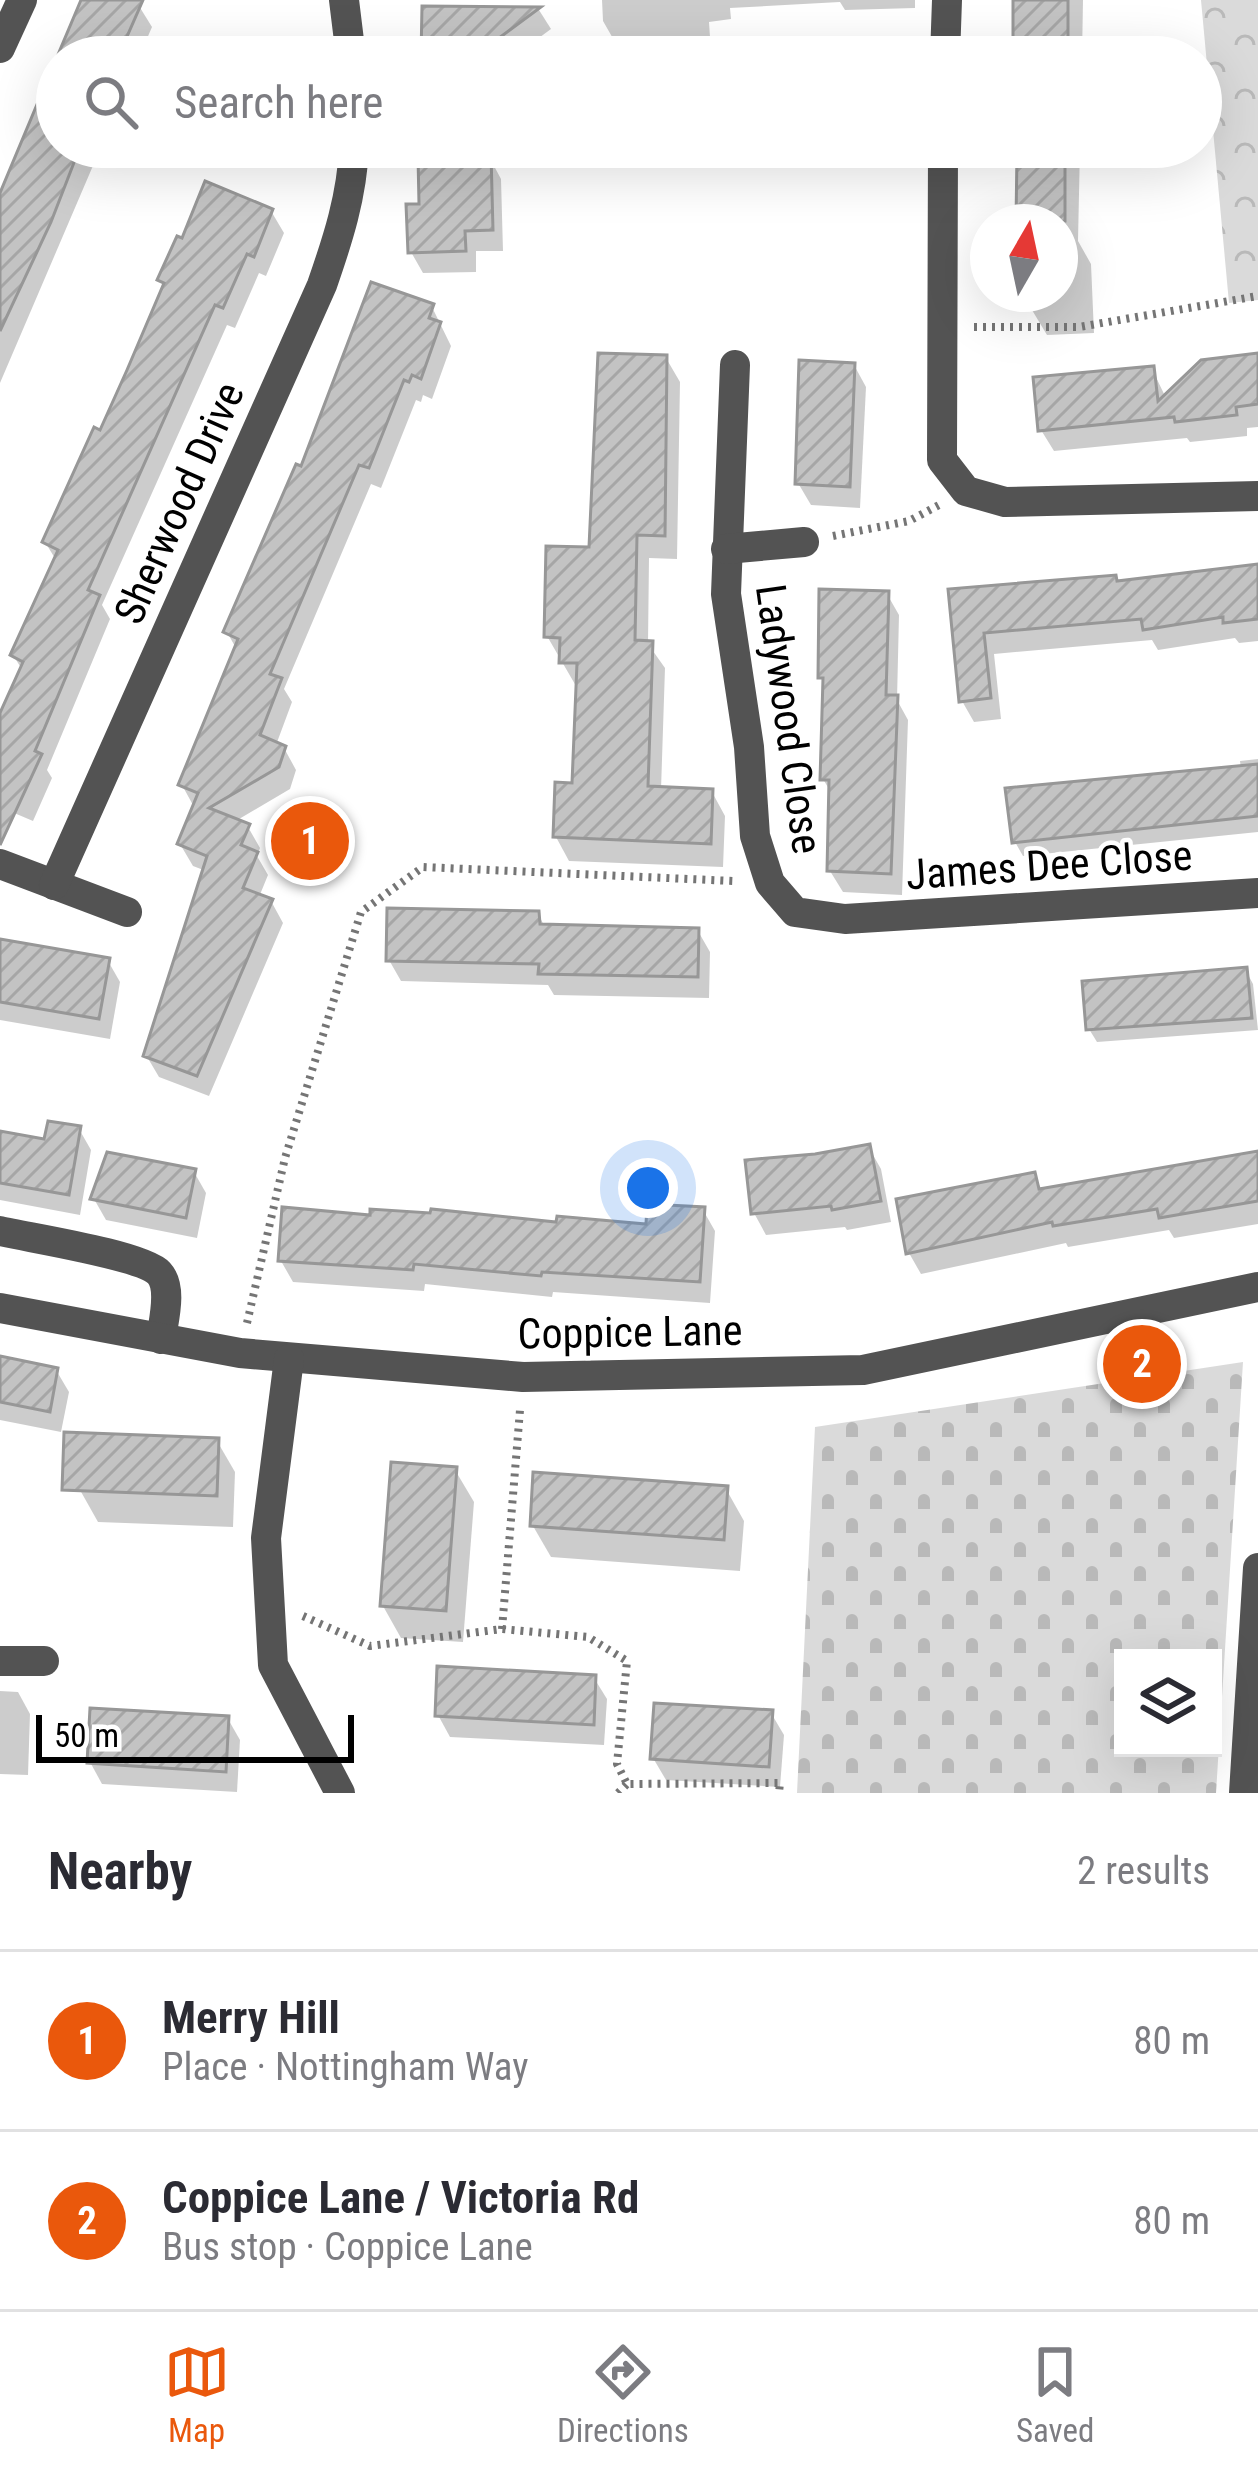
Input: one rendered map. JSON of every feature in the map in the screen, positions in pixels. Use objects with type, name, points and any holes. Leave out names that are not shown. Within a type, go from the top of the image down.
[{"type":"street","points":[[0,48],[22,0]]},
{"type":"street","points":[[344,0],[348,36]]},
{"type":"street","points":[[946,36],[947,0]]},
{"type":"street","name":"Sherwood Drive","points":[[54,885],[322,285],[343,226],[353,168]]},
{"type":"street","points":[[943,168],[942,460],[966,490],[1005,502],[1258,496]]},
{"type":"street","name":"Ladywood Close","points":[[735,365],[726,549],[729,631],[749,747],[755,836],[770,883],[795,911],[845,920]]},
{"type":"street","name":"Ladywood Close","points":[[726,549],[804,542]]},
{"type":"street","points":[[0,864],[128,912]]},
{"type":"street","name":"James Dee Close","points":[[845,920],[1258,893]]},
{"type":"street","points":[[0,1231],[134,1261],[159,1273],[166,1287],[161,1340]]},
{"type":"street","name":"Coppice Lane","points":[[0,1308],[240,1354],[523,1377],[862,1370],[1258,1287]]},
{"type":"street","points":[[289,1359],[266,1538],[272,1666],[340,1793]]},
{"type":"street","points":[[1244,1793],[1258,1568]]},
{"type":"street","points":[[0,1661],[44,1661]]},
{"type":"path","points":[[942,327],[1079,327],[1258,296]]},
{"type":"path","points":[[804,542],[909,521],[966,490]]},
{"type":"path","points":[[240,1354],[285,1158],[361,912],[424,867],[770,883]]},
{"type":"path","points":[[502,1629],[518,1434]]},
{"type":"path","points":[[269,1600],[370,1646],[502,1629],[588,1636],[627,1661],[617,1764],[627,1784]]},
{"type":"path","points":[[618,1793],[627,1784],[780,1783],[779,1793]]},
{"type":"green space","points":[[1201,0],[1258,0],[1258,300],[1229,303],[1217,168],[1222,168],[1222,36],[1204,36]]},
{"type":"green space","points":[[1243,1362],[1222,1697],[1222,1649],[1114,1649],[1114,1757],[1218,1757],[1216,1793],[797,1793],[815,1427]]},
{"type":"building","points":[[81,0],[143,0],[127,36],[66,36]]},
{"type":"building","points":[[1013,0],[1068,0],[1068,36],[1013,36]]},
{"type":"building","points":[[422,6],[541,7],[502,36],[421,36]]},
{"type":"building","points":[[36,107],[36,168],[72,168],[0,331],[0,193]]},
{"type":"building","points":[[418,168],[491,168],[493,230],[465,231],[466,251],[408,253],[406,204],[419,204]]},
{"type":"building","points":[[1017,168],[1065,168],[1065,204],[1016,204]]},
{"type":"building","points":[[205,181],[273,209],[254,257],[247,254],[223,308],[215,305],[88,590],[100,595],[35,751],[42,754],[0,845],[0,713],[23,662],[10,655],[58,550],[42,542],[94,427],[100,430],[164,283],[157,280],[177,236],[182,238]]},
{"type":"building","points":[[371,282],[434,304],[429,318],[441,322],[421,379],[412,375],[409,382],[404,380],[369,468],[359,465],[270,674],[282,678],[260,735],[286,746],[279,767],[209,808],[250,824],[241,845],[258,852],[243,888],[273,899],[197,1076],[143,1056],[207,856],[177,844],[198,793],[178,785],[238,639],[223,632],[296,464],[301,466]]},
{"type":"building","points":[[598,353],[667,355],[665,536],[637,535],[635,640],[653,641],[648,786],[713,789],[711,844],[553,837],[555,782],[572,783],[577,663],[559,663],[560,638],[544,637],[546,546],[589,547]]},
{"type":"building","points":[[1258,353],[1258,404],[1236,407],[1237,415],[1038,431],[1033,377],[1154,366],[1158,401],[1201,360]]},
{"type":"building","points":[[799,360],[855,363],[850,487],[795,484]]},
{"type":"building","points":[[1258,564],[1258,619],[1223,623],[1223,617],[1143,630],[1141,619],[984,633],[991,698],[959,702],[948,589],[1116,575],[1117,581]]},
{"type":"building","points":[[819,589],[889,591],[886,695],[898,695],[891,874],[827,871],[829,780],[820,780]]},
{"type":"building","points":[[1258,764],[1258,816],[1012,843],[1005,788]]},
{"type":"building","points":[[387,908],[539,911],[540,924],[699,928],[698,977],[538,974],[539,964],[386,961]]},
{"type":"building","points":[[0,939],[110,958],[99,1019],[0,1002]]},
{"type":"building","points":[[1247,967],[1252,1018],[1086,1030],[1082,981]]},
{"type":"building","points":[[48,1121],[81,1126],[69,1195],[0,1183],[0,1131],[44,1139]]},
{"type":"building","points":[[870,1144],[881,1201],[832,1210],[831,1206],[751,1214],[745,1160]]},
{"type":"building","points":[[1258,1151],[1258,1201],[1159,1218],[1157,1209],[1053,1226],[1052,1222],[906,1254],[896,1199],[1035,1172],[1039,1189]]},
{"type":"building","points":[[107,1152],[196,1169],[186,1218],[90,1199]]},
{"type":"building","points":[[647,1204],[705,1207],[700,1282],[542,1272],[541,1276],[414,1264],[413,1270],[278,1261],[282,1207],[370,1215],[370,1209],[430,1213],[431,1209],[556,1222],[557,1216],[646,1224]]},
{"type":"building","points":[[0,1356],[58,1368],[50,1412],[0,1402]]},
{"type":"building","points":[[64,1432],[219,1438],[217,1496],[62,1490]]},
{"type":"building","points":[[391,1462],[457,1467],[446,1611],[380,1606]]},
{"type":"building","points":[[533,1472],[728,1486],[724,1540],[530,1526]]},
{"type":"building","points":[[437,1666],[596,1675],[594,1725],[435,1716]]},
{"type":"building","points":[[654,1703],[773,1710],[769,1767],[650,1759]]},
{"type":"building","points":[[90,1708],[229,1716],[226,1772],[87,1763]]},
{"type":"place","name":"Merry Hill","points":[[310,841]]},
{"type":"place","name":"Coppice Lane / Victoria Rd","points":[[1142,1364]]}]
